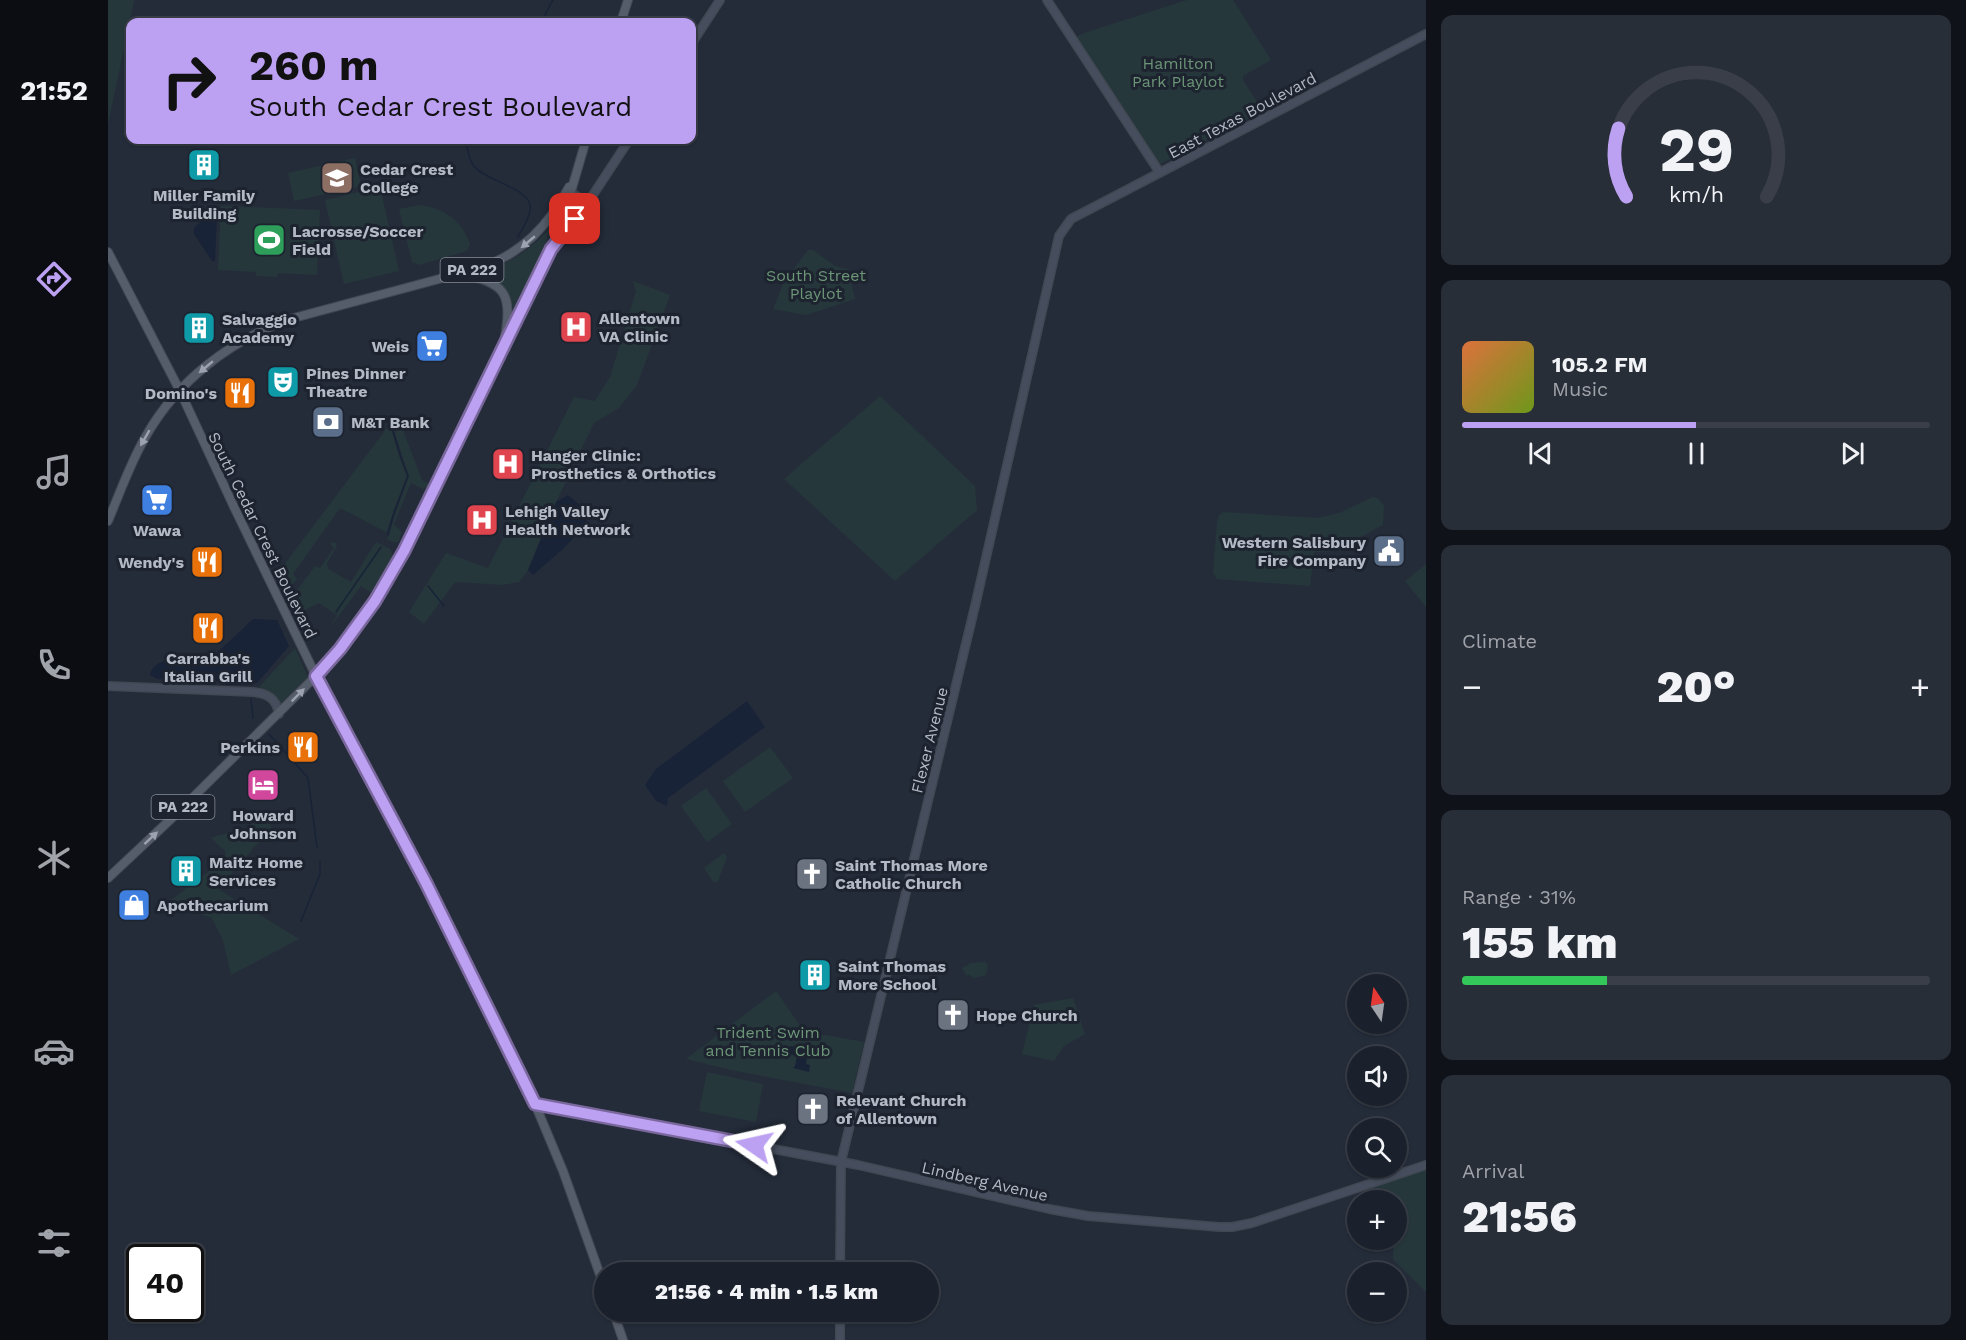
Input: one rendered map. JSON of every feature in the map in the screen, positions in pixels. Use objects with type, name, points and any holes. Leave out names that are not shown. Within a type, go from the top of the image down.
[{"type":"main road","points":[[622,18],[628,0]]},
{"type":"main road","name":"PA 222","points":[[108,878],[316,676],[340,649],[375,601],[404,551],[551,249],[563,219],[585,144]]},
{"type":"main road","name":"PA 222","points":[[108,521],[146,436],[158,417],[180,391],[216,358],[267,327],[302,315],[459,273],[506,257],[529,242],[552,216],[574,178]]},
{"type":"main road","name":"South Cedar Crest Boulevard","points":[[108,252],[180,391],[316,676],[430,892],[535,1104],[563,1170],[596,1262]]},
{"type":"main road","points":[[459,273],[492,282],[505,296],[508,318],[503,346]]},
{"type":"main road","points":[[617,1322],[623,1340]]},
{"type":"street","points":[[696,37],[720,0]]},
{"type":"street","points":[[1047,0],[1160,173]]},
{"type":"street","name":"East Texas Boulevard","points":[[1071,219],[1426,34]]},
{"type":"street","points":[[551,249],[586,204],[625,144]]},
{"type":"street","points":[[571,192],[586,204]]},
{"type":"street","name":"Flexer Avenue","points":[[840,1262],[841,1162],[975,608],[1058,238],[1071,219]]},
{"type":"street","points":[[108,686],[253,692],[268,695],[275,701],[279,714]]},
{"type":"street","name":"Lindberg Avenue","points":[[535,1104],[841,1162],[1066,1213],[1219,1227],[1252,1223],[1426,1165]]},
{"type":"street","points":[[840,1322],[840,1340]]},
{"type":"green space","points":[[108,0],[136,0],[130,18],[126,18],[126,39],[108,124]]},
{"type":"green space","name":"Hamilton Park Playlot","points":[[1187,0],[1233,0],[1271,60],[1243,76],[1243,80],[1263,111],[1160,164],[1076,37]]},
{"type":"green space","points":[[355,158],[361,186],[294,201],[288,173]]},
{"type":"green space","points":[[380,187],[399,271],[344,284],[325,200]]},
{"type":"green space","points":[[419,205],[444,212],[457,222],[470,244],[467,251],[419,265],[412,262],[399,209]]},
{"type":"green space","name":"Lacrosse/Soccer Field","points":[[221,206],[320,210],[317,275],[278,273],[277,277],[256,276],[256,272],[218,270]]},
{"type":"green space","points":[[549,229],[540,257],[514,310],[503,287],[482,273],[518,256]]},
{"type":"green space","name":"South Street Playlot","points":[[808,250],[813,250],[835,266],[848,269],[855,299],[806,315],[773,309],[784,282]]},
{"type":"green space","points":[[633,281],[670,295],[637,385],[619,408],[594,423],[556,502],[528,570],[519,582],[503,585],[455,582],[424,624],[409,612],[446,553],[488,568],[574,397],[595,401],[610,377],[636,291]]},
{"type":"green space","points":[[880,396],[975,486],[977,510],[895,581],[784,479]]},
{"type":"green space","points":[[399,424],[422,480],[429,484],[423,489],[411,483],[394,524],[402,533],[398,542],[387,539],[409,476],[393,427],[391,428],[399,456],[407,476],[386,532],[340,508],[293,574],[297,579],[290,588],[284,591],[275,574],[387,428]]},
{"type":"green space","points":[[1373,497],[1378,498],[1384,506],[1383,525],[1355,540],[1354,545],[1340,551],[1314,552],[1310,586],[1217,579],[1213,573],[1217,522],[1219,515],[1223,512],[1318,518],[1339,513]]},
{"type":"green space","points":[[335,542],[337,546],[327,563],[328,569],[351,582],[376,542],[390,549],[393,556],[372,591],[361,586],[328,630],[337,615],[319,603],[295,615],[289,601],[315,566],[320,568],[334,548],[331,543]]},
{"type":"green space","points":[[1426,564],[1426,607],[1405,581]]},
{"type":"green space","points":[[295,648],[308,677],[280,704],[275,696],[259,687]]},
{"type":"green space","points":[[770,747],[793,778],[745,812],[723,781]]},
{"type":"green space","points":[[706,788],[732,824],[707,842],[681,806]]},
{"type":"green space","points":[[256,810],[272,827],[218,889],[299,939],[231,975],[223,940],[212,918],[176,906],[162,907],[226,858],[225,851],[211,838],[243,829],[252,824],[252,813]]},
{"type":"green space","points":[[724,853],[727,857],[718,881],[714,883],[704,868]]},
{"type":"green space","points":[[985,962],[988,965],[986,975],[974,978],[966,975],[962,968],[971,963]]},
{"type":"green space","name":"Trident Swim and Tennis Club","points":[[776,991],[799,1024],[808,1032],[864,1042],[852,1093],[686,1059]]},
{"type":"green space","points":[[1073,998],[1085,1034],[1064,1046],[1054,1061],[1022,1054],[1034,1005]]},
{"type":"green space","points":[[707,1072],[763,1084],[756,1122],[699,1111]]},
{"type":"green space","points":[[1426,1168],[1426,1292],[1407,1273],[1407,1262],[1396,1262],[1393,1259],[1393,1250],[1407,1250],[1407,1190],[1370,1190],[1369,1186],[1394,1178],[1407,1178],[1407,1174]]},
{"type":"water","points":[[217,216],[215,261],[212,261],[194,234],[194,228],[200,222]]},
{"type":"water","points":[[568,495],[583,510],[587,523],[564,548],[533,575],[528,570],[556,502]]},
{"type":"water","points":[[253,619],[277,620],[289,646],[257,683],[157,679],[150,675],[153,668],[165,661],[209,658]]},
{"type":"water","points":[[747,701],[765,727],[668,798],[667,806],[656,801],[645,785],[656,769]]},
{"type":"water","points":[[790,1046],[808,1049],[806,1064],[810,1065],[809,1072],[793,1068],[797,1056],[788,1054]]},
{"type":"waterway","points":[[543,18],[553,0]]},
{"type":"waterway","points":[[466,144],[470,160],[480,172],[518,191],[530,203],[528,217],[518,237]]},
{"type":"waterway","points":[[388,535],[408,476],[392,428]]},
{"type":"waterway","points":[[336,612],[381,547]]},
{"type":"waterway","points":[[428,586],[444,606]]},
{"type":"waterway","points":[[251,699],[253,718]]},
{"type":"waterway","points":[[269,734],[308,778],[317,847]]},
{"type":"waterway","points":[[301,921],[320,874],[320,861]]},
{"type":"place","name":"Miller Family Building","points":[[204,165]]},
{"type":"place","name":"Cedar Crest College","points":[[337,178]]},
{"type":"place","name":"Lacrosse/Soccer Field","points":[[269,240]]},
{"type":"place","name":"Allentown VA Clinic","points":[[576,327]]},
{"type":"place","name":"Salvaggio Academy","points":[[199,328]]},
{"type":"place","name":"Weis","points":[[432,346]]},
{"type":"place","name":"Pines Dinner Theatre","points":[[283,382]]},
{"type":"place","name":"Domino's","points":[[240,393]]},
{"type":"place","name":"M&T Bank","points":[[328,422]]},
{"type":"place","name":"Hanger Clinic: Prosthetics & Orthotics","points":[[508,464]]},
{"type":"place","name":"Wawa","points":[[157,500]]},
{"type":"place","name":"Lehigh Valley Health Network","points":[[482,520]]},
{"type":"place","name":"Western Salisbury Fire Company","points":[[1389,551]]},
{"type":"place","name":"Wendy's","points":[[207,562]]},
{"type":"place","name":"Carrabba's Italian Grill","points":[[208,628]]},
{"type":"place","name":"Perkins","points":[[303,747]]},
{"type":"place","name":"Howard Johnson","points":[[263,785]]},
{"type":"place","name":"Maitz Home Services","points":[[186,871]]},
{"type":"place","name":"Saint Thomas More Catholic Church","points":[[812,874]]},
{"type":"place","name":"Apothecarium","points":[[134,905]]},
{"type":"place","name":"Saint Thomas More School","points":[[815,975]]},
{"type":"place","name":"Hope Church","points":[[953,1015]]},
{"type":"place","name":"Relevant Church of Allentown","points":[[813,1109]]},
{"type":"route","points":[[575,219],[551,249],[404,551],[375,601],[340,649],[316,676],[426,883],[535,1104],[754,1145]]}]
